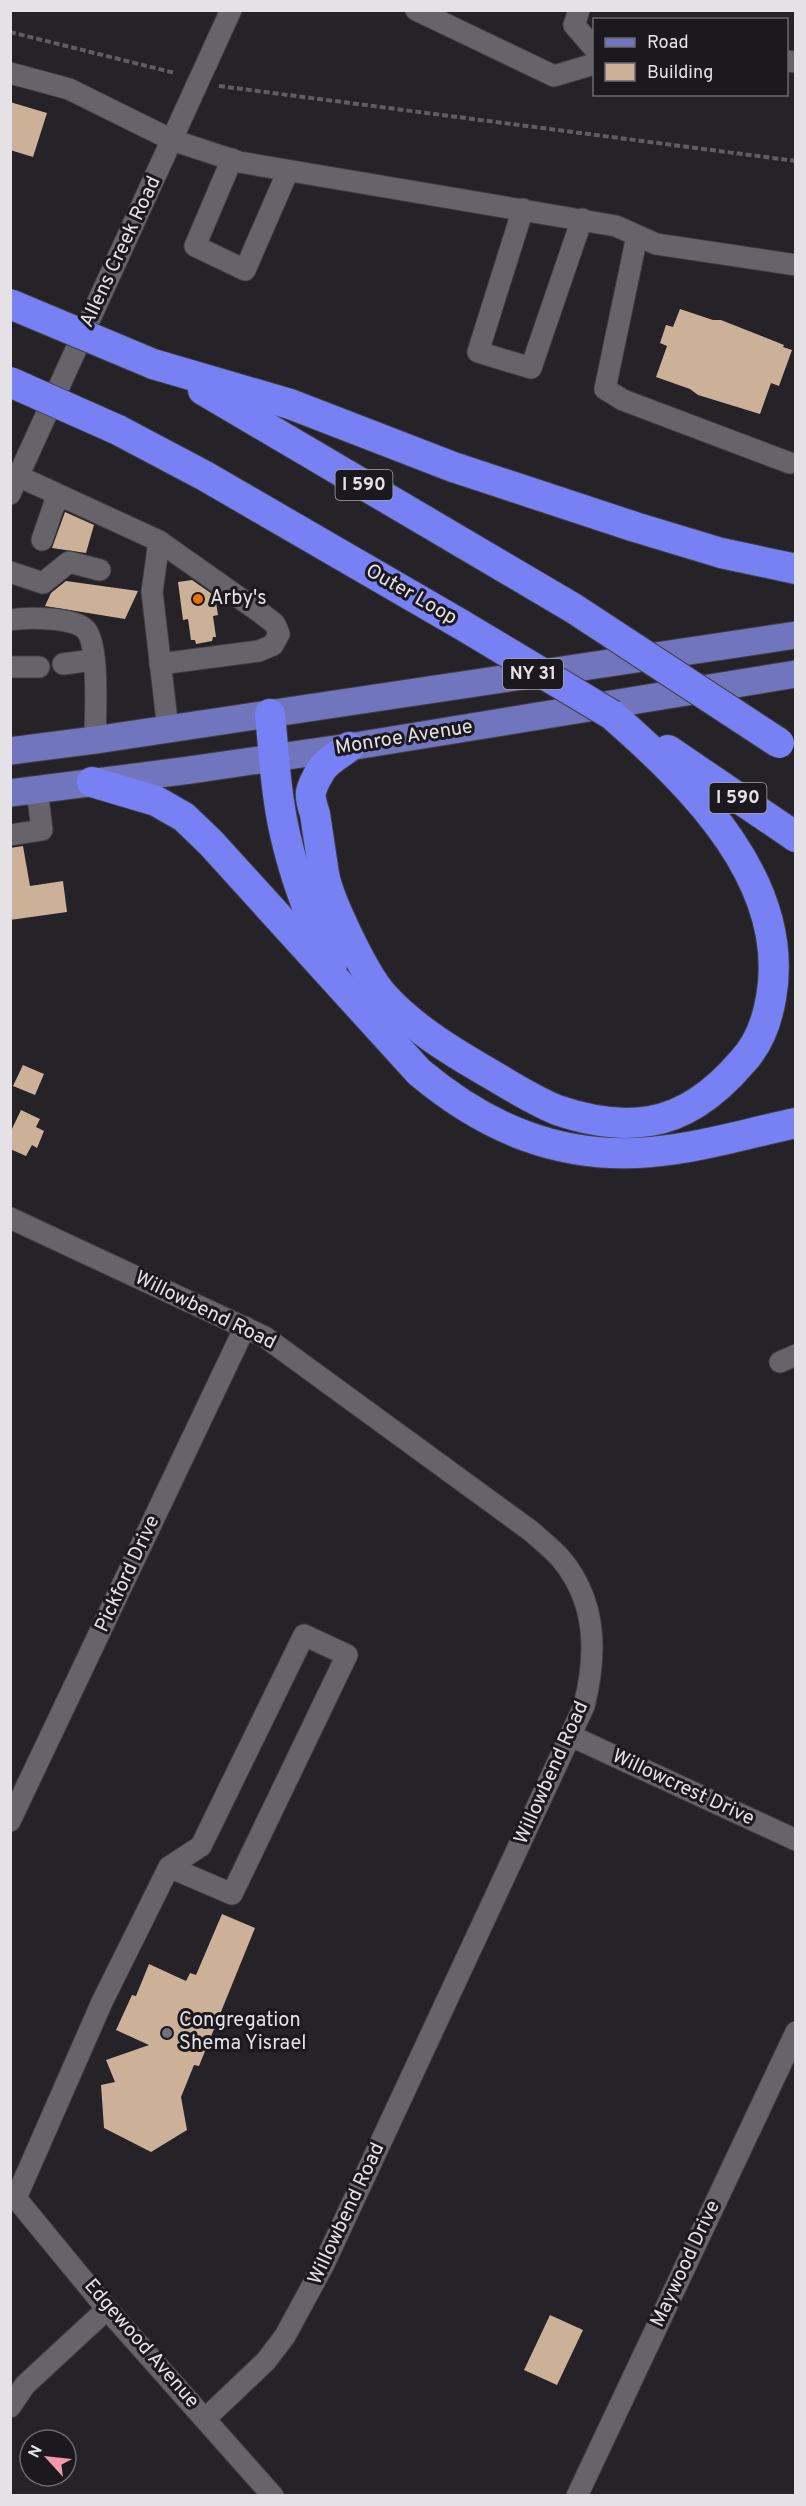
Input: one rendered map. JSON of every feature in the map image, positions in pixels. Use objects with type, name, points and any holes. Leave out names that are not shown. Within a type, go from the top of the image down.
[{"type":"highway","name":"I 590","points":[[10,304],[153,364],[194,385],[573,608],[787,749]]},
{"type":"highway","points":[[153,364],[290,404],[453,467],[634,527],[721,553],[795,569]]},
{"type":"highway","name":"Outer Loop","points":[[10,382],[118,430],[205,476],[612,715],[672,759]]},
{"type":"highway","points":[[270,714],[276,779],[288,845],[309,916],[344,992]]},
{"type":"highway","points":[[349,747],[321,769],[311,792],[326,884],[364,968],[381,993],[406,1017],[433,1037],[519,1091],[557,1110],[615,1123],[650,1121],[675,1114],[701,1100],[729,1077],[754,1049],[767,1017],[774,980],[765,909],[747,869],[718,822],[672,759]]},
{"type":"highway","name":"I 590","points":[[672,759],[795,837]]},
{"type":"highway","points":[[92,782],[156,801],[184,817],[218,850],[344,992],[419,1072],[447,1096],[507,1130],[576,1150],[651,1152],[795,1123]]},
{"type":"main road","name":"NY 31","points":[[10,751],[795,635]]},
{"type":"main road","name":"Monroe Avenue","points":[[10,792],[349,747],[795,674]]},
{"type":"street","name":"Allens Creek Road","points":[[14,483],[231,10]]},
{"type":"street","points":[[416,10],[554,76],[593,64]]},
{"type":"street","points":[[579,10],[574,24],[593,47]]},
{"type":"street","points":[[10,73],[69,89],[172,140],[232,159],[288,171],[582,219],[616,226],[656,244],[795,265]]},
{"type":"street","points":[[232,159],[195,246],[245,270],[288,171]]},
{"type":"street","points":[[523,209],[478,352],[531,368],[582,219]]},
{"type":"street","points":[[637,236],[605,389],[623,400],[789,463]]},
{"type":"street","points":[[14,483],[62,497],[159,541],[275,624],[279,634],[273,645],[260,651],[160,664]]},
{"type":"street","points":[[42,540],[54,505],[62,497]]},
{"type":"street","points":[[159,541],[152,592],[168,729]]},
{"type":"street","points":[[10,572],[43,583],[69,562],[100,570]]},
{"type":"street","points":[[10,620],[27,617],[76,623],[86,630],[94,660],[96,740]]},
{"type":"street","points":[[63,664],[94,660]]},
{"type":"street","points":[[10,667],[39,667]]},
{"type":"street","points":[[10,835],[42,830],[37,789]]},
{"type":"street","name":"Willowbend Road","points":[[10,1218],[245,1327],[299,1360],[531,1531],[560,1557],[581,1590],[589,1611],[593,1635],[593,1660],[584,1706],[301,2310],[266,2361],[206,2418]]},
{"type":"street","name":"Pickford Drive","points":[[10,1821],[245,1327]]},
{"type":"street","points":[[13,2194],[102,2002],[169,1867],[201,1846],[304,1635],[347,1655],[232,1894],[169,1867]]},
{"type":"street","name":"Willowcrest Drive","points":[[571,1736],[795,1840]]},
{"type":"street","name":"Maywood Drive","points":[[577,2496],[795,2032]]},
{"type":"street","name":"Edgewood Avenue","points":[[13,2194],[107,2309],[273,2496]]},
{"type":"street","points":[[10,2408],[25,2385],[107,2309]]},
{"type":"path","points":[[10,32],[175,73]]},
{"type":"path","points":[[219,86],[795,160]]},
{"type":"building","points":[[10,102],[47,113],[33,157],[10,150]]},
{"type":"building","points":[[680,309],[713,320],[721,320],[792,350],[779,386],[771,383],[760,414],[698,395],[690,389],[656,377],[667,346],[660,343],[666,325],[673,327]]},
{"type":"building","points":[[65,512],[94,525],[86,553],[52,548]]},
{"type":"building","name":"Arby's","points":[[192,580],[215,596],[218,615],[213,616],[216,637],[213,637],[212,641],[196,644],[195,640],[191,640],[188,619],[183,620],[178,582]]},
{"type":"building","points":[[66,581],[138,591],[125,619],[45,606],[51,593]]},
{"type":"building","points":[[23,846],[30,886],[63,881],[67,912],[10,920],[10,848]]},
{"type":"building","points":[[23,1065],[44,1074],[35,1095],[13,1086]]},
{"type":"building","points":[[21,1110],[40,1119],[36,1127],[44,1131],[37,1148],[32,1145],[26,1156],[10,1149],[10,1133]]},
{"type":"building","name":"Congregation Shema Yisrael","points":[[222,1914],[255,1928],[199,2066],[194,2065],[181,2097],[187,2130],[151,2152],[104,2128],[101,2085],[115,2082],[106,2060],[149,2045],[116,2030],[132,1995],[136,1996],[149,1964],[186,1981],[190,1973],[196,1975]]},
{"type":"building","points":[[550,2315],[583,2330],[557,2385],[524,2370]]},
{"type":"place","name":"Arby's","points":[[198,599]]},
{"type":"place","name":"Congregation Shema Yisrael","points":[[167,2033]]}]
